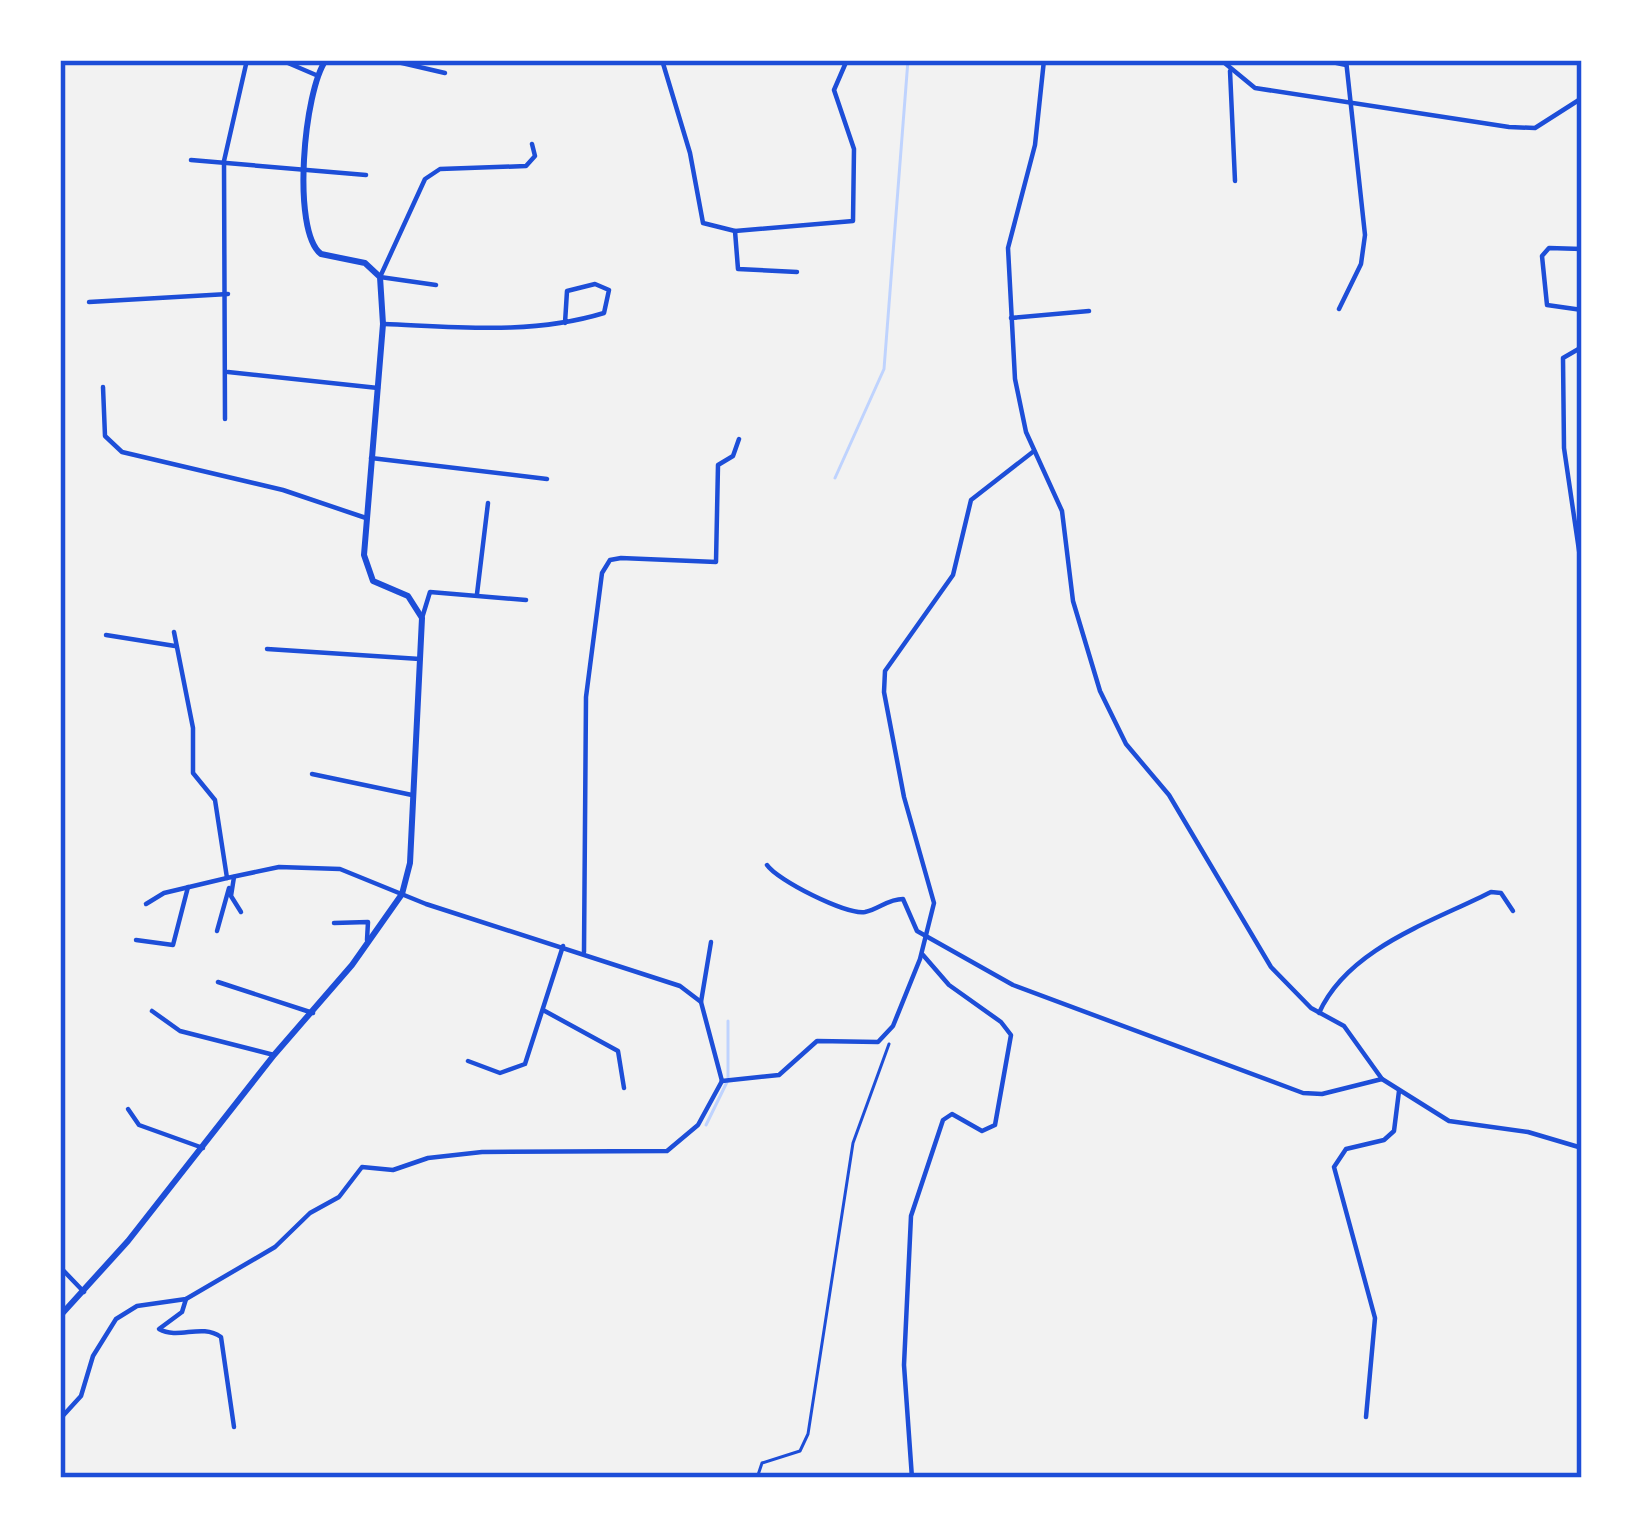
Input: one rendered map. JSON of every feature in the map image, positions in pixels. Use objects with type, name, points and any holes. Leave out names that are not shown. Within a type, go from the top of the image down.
[{"type":"street","points":[[225,419],[224,161],[247,60]]},
{"type":"street","points":[[281,60],[316,75]]},
{"type":"street","points":[[326,60],[316,75],[304,167],[307,235],[314,249],[364,263],[380,278],[436,285]]},
{"type":"street","points":[[389,60],[446,74]]},
{"type":"street","points":[[662,60],[690,152],[704,223],[735,230],[854,221],[854,149],[834,90],[847,60]]},
{"type":"street","points":[[1043,60],[1035,146],[1009,239],[1008,318],[1015,379],[1034,451],[1062,511],[1073,601],[1100,691],[1126,744],[1169,795],[1271,968],[1319,1013],[1344,1026],[1382,1079],[1448,1121],[1528,1132],[1582,1148]]},
{"type":"street","points":[[1221,60],[1255,88],[1534,128],[1582,98]]},
{"type":"street","points":[[1323,60],[1346,63],[1365,235],[1361,264],[1339,309]]},
{"type":"street","points":[[1230,71],[1235,181]]},
{"type":"street","points":[[422,618],[408,596],[378,585],[364,555],[383,324],[380,278],[433,171],[526,166],[535,156],[532,144]]},
{"type":"street","points":[[191,160],[365,175]]},
{"type":"street","points":[[735,230],[738,269],[797,272]]},
{"type":"street","points":[[1582,249],[1549,248],[1542,256],[1547,305],[1582,310]]},
{"type":"street","points":[[383,324],[508,328],[566,323],[604,314],[609,290],[595,284],[567,291],[566,323]]},
{"type":"street","points":[[89,302],[228,294]]},
{"type":"street","points":[[1008,318],[1089,310]]},
{"type":"street","points":[[1582,346],[1563,358],[1564,448],[1582,572]]},
{"type":"street","points":[[227,372],[378,388]]},
{"type":"street","points":[[103,387],[105,436],[122,452],[283,490],[366,518]]},
{"type":"street","points":[[584,952],[586,697],[602,573],[610,560],[621,558],[716,562],[718,465],[733,456],[739,439]]},
{"type":"street","points":[[724,1081],[779,1075],[817,1041],[865,1045],[884,1038],[928,936],[932,887],[904,797],[883,682],[892,660],[952,575],[971,500],[1034,451]]},
{"type":"street","points":[[371,458],[548,478]]},
{"type":"street","points":[[477,594],[488,503]]},
{"type":"street","points":[[60,1316],[313,1013],[403,894],[410,863],[422,618],[430,592],[526,600]]},
{"type":"street","points":[[174,632],[193,728],[194,773],[215,800],[230,877],[217,931]]},
{"type":"street","points":[[106,634],[175,646]]},
{"type":"street","points":[[267,649],[420,659]]},
{"type":"street","points":[[312,774],[412,795]]},
{"type":"street","points":[[146,904],[230,877],[310,865],[340,869],[680,986],[700,1002]]},
{"type":"street","points":[[767,865],[781,880],[848,911],[868,911],[903,899],[917,931],[1027,992],[1304,1093],[1382,1079]]},
{"type":"street","points":[[136,940],[172,945],[188,887]]},
{"type":"street","points":[[230,888],[241,912]]},
{"type":"street","points":[[1319,1013],[1332,990],[1377,950],[1491,892],[1501,893],[1514,911]]},
{"type":"street","points":[[334,923],[368,922],[366,946]]},
{"type":"street","points":[[60,1419],[81,1396],[93,1356],[116,1319],[137,1306],[186,1299],[275,1247],[310,1213],[339,1198],[362,1167],[393,1170],[428,1158],[482,1152],[667,1150],[698,1125],[724,1081],[700,1002],[710,942]]},
{"type":"street","points":[[468,1061],[500,1073],[525,1064],[563,946]]},
{"type":"street","points":[[912,1478],[904,1365],[912,1208],[943,1120],[956,1115],[982,1131],[995,1125],[1010,1035],[949,985],[922,954]]},
{"type":"street","points":[[218,982],[313,1013]]},
{"type":"street","points":[[544,1010],[617,1051],[624,1088]]},
{"type":"street","points":[[152,1011],[180,1030],[274,1055]]},
{"type":"street","points":[[1366,1418],[1375,1318],[1334,1167],[1346,1149],[1384,1140],[1394,1131],[1399,1091]]},
{"type":"street","points":[[128,1108],[139,1125],[203,1148]]},
{"type":"street","points":[[60,1267],[83,1292]]},
{"type":"street","points":[[186,1299],[176,1319],[159,1329],[169,1334],[212,1330],[221,1337],[234,1427]]},
{"type":"path","points":[[757,1478],[763,1463],[800,1451],[808,1434],[854,1143],[890,1045],[884,1038]]},
{"type":"waterway","points":[[835,478],[884,369],[908,60]]},
{"type":"waterway","points":[[706,1125],[728,1080],[728,1021]]}]
